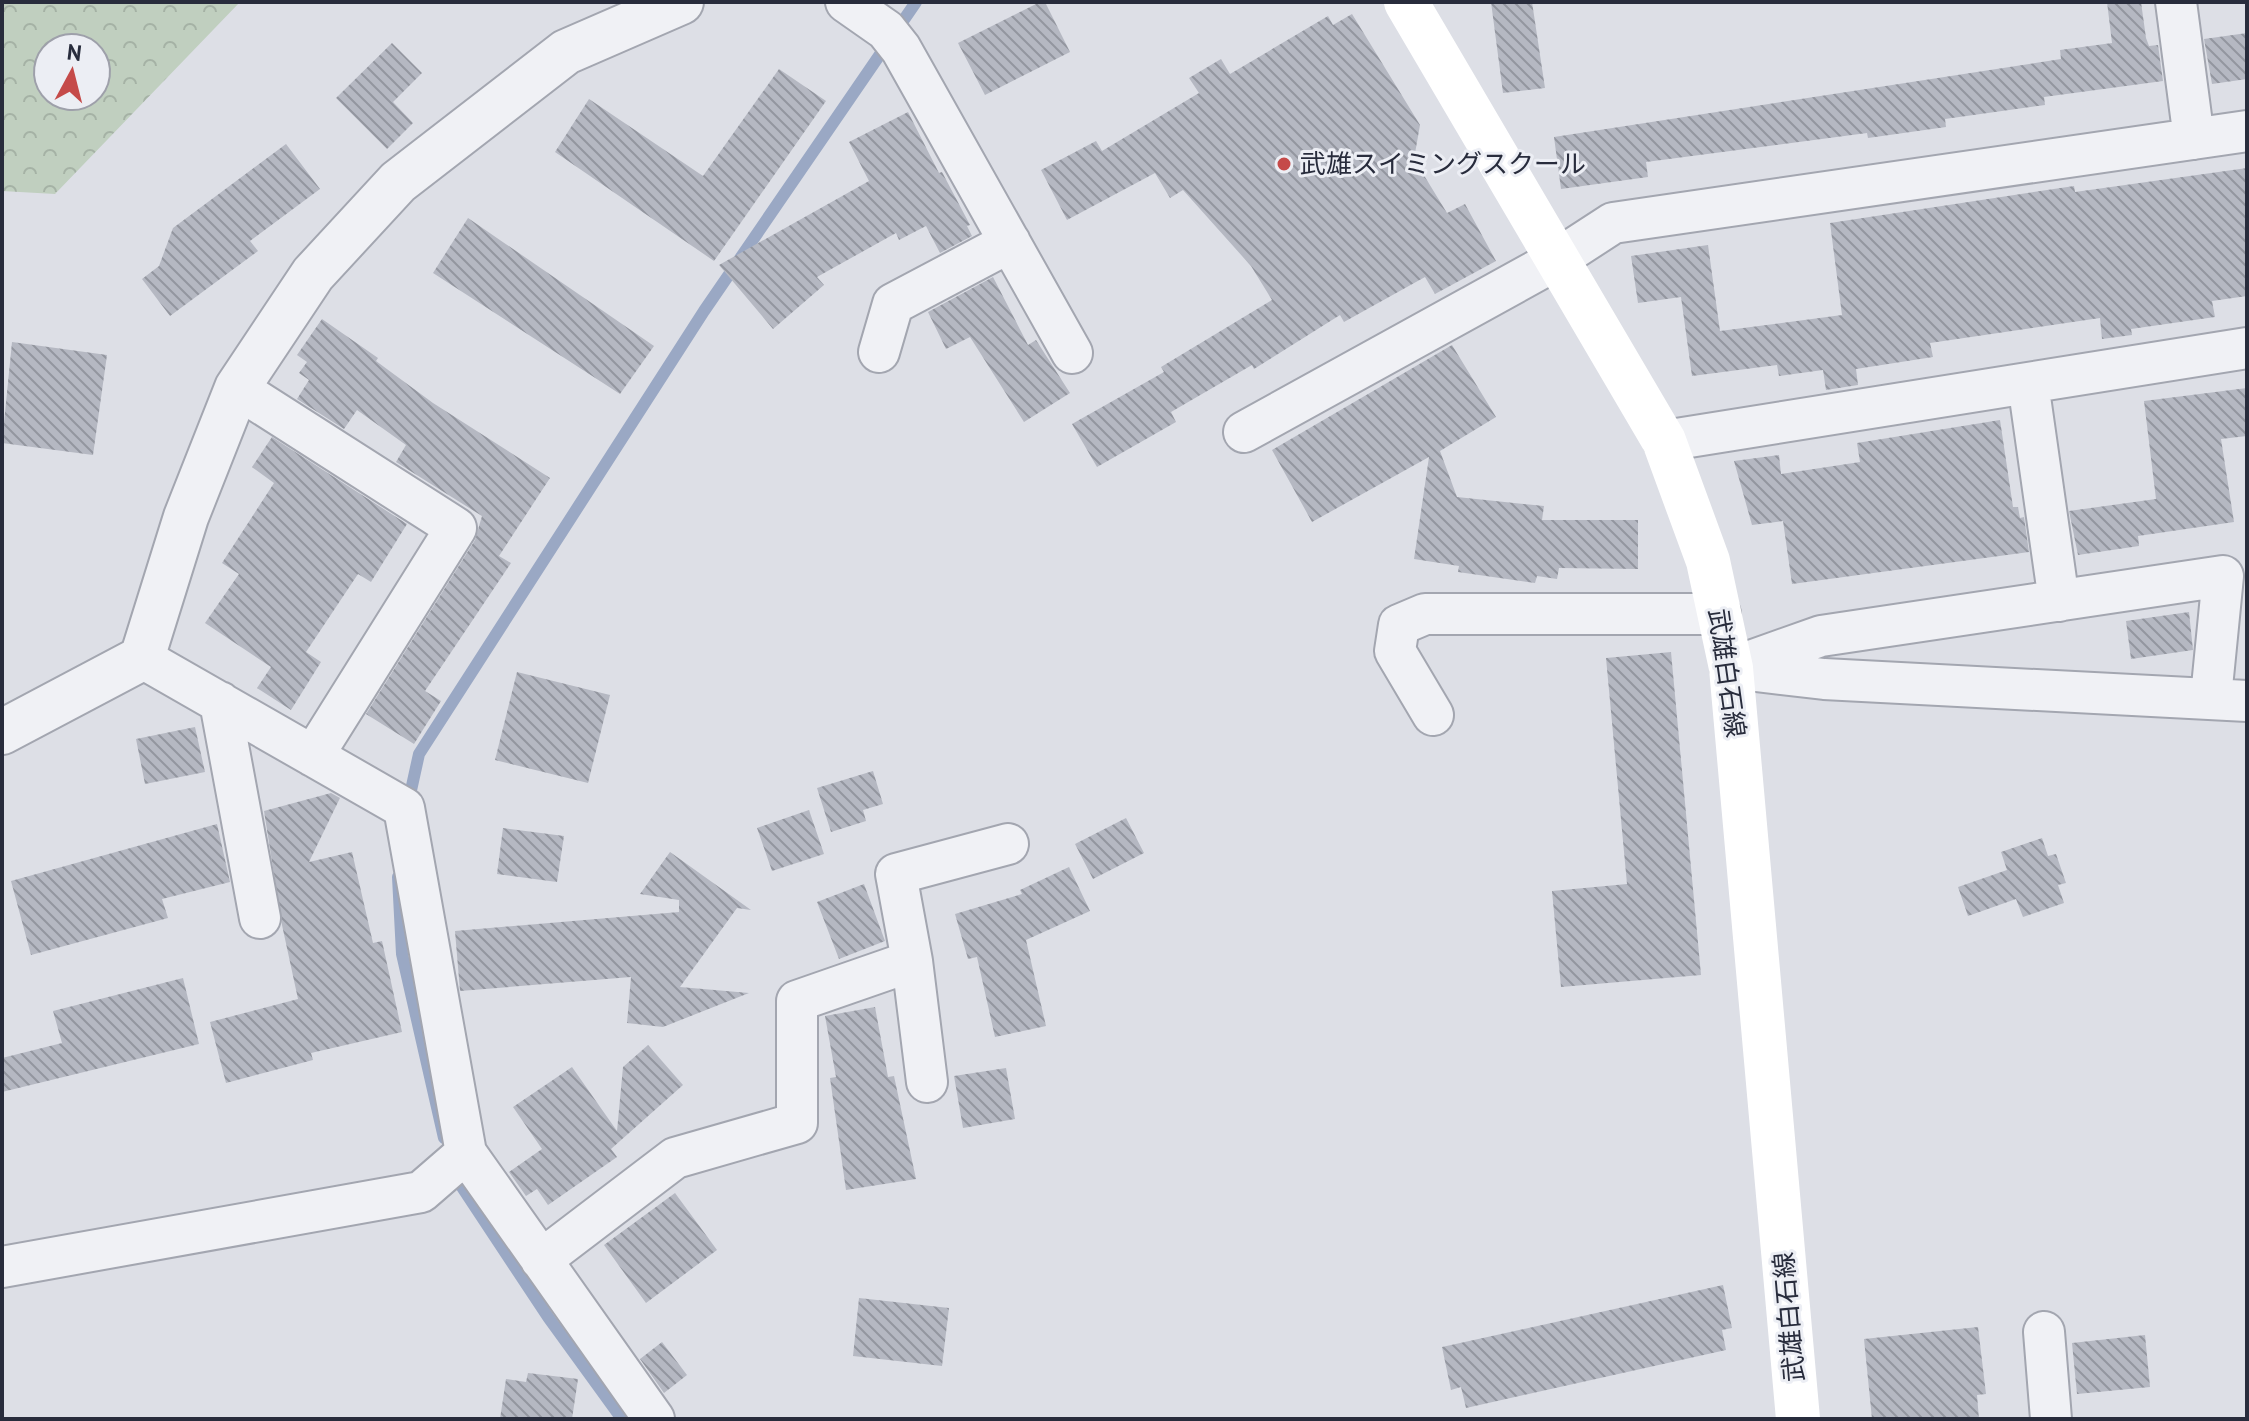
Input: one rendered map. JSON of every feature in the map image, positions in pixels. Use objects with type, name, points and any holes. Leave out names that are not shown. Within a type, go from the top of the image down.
[{"type":"main road","name":"武雄白石線","points":[[1406,2],[1664,441],[1708,561],[1731,668],[1798,1419]]},
{"type":"street","points":[[2,732],[142,658],[186,517],[237,388],[313,274],[398,182],[566,52],[681,2]]},
{"type":"street","points":[[846,2],[894,39],[1072,353]]},
{"type":"street","points":[[2176,2],[2194,139]]},
{"type":"street","points":[[1244,432],[1556,260],[1613,223],[2247,131]]},
{"type":"street","points":[[879,352],[893,304],[1010,242]]},
{"type":"street","points":[[1664,441],[2247,348]]},
{"type":"street","points":[[2028,383],[2059,601]]},
{"type":"street","points":[[237,388],[456,528],[313,756]]},
{"type":"street","points":[[2223,576],[2229,699],[1824,679],[1731,668],[1821,636],[2223,576]]},
{"type":"street","points":[[1433,715],[1395,651],[1399,625],[1425,614],[1720,614]]},
{"type":"street","points":[[142,658],[404,808],[466,1153],[654,1419]]},
{"type":"street","points":[[220,702],[260,918]]},
{"type":"street","points":[[927,1082],[912,961],[896,874],[1008,844]]},
{"type":"street","points":[[541,1260],[675,1158],[797,1123],[797,1001],[912,961]]},
{"type":"street","points":[[2,1267],[421,1192],[466,1153]]},
{"type":"street","points":[[2044,1332],[2051,1419]]},
{"type":"green space","points":[[2,2],[240,2],[55,194],[2,191]]},
{"type":"building","points":[[1045,2],[1070,52],[985,95],[958,43]]},
{"type":"building","points":[[1491,2],[1532,2],[1545,88],[1503,93]]},
{"type":"building","points":[[2107,2],[2141,2],[2149,46],[2158,45],[2163,81],[2044,97],[2045,105],[1945,119],[1946,127],[1868,138],[1867,133],[1646,162],[1648,177],[1561,189],[1554,137],[2061,59],[2060,50],[2112,43]]},
{"type":"building","points":[[1352,14],[1420,125],[1414,159],[1447,213],[1465,204],[1496,261],[1435,294],[1425,277],[1344,322],[1340,315],[1254,369],[1252,365],[1171,412],[1176,422],[1097,467],[1072,424],[1164,372],[1161,367],[1272,300],[1251,266],[1183,190],[1170,198],[1155,173],[1067,220],[1041,170],[1096,141],[1102,151],[1199,93],[1189,78],[1221,59],[1230,74],[1328,16],[1333,25]]},
{"type":"building","points":[[2247,33],[2247,79],[2212,84],[2204,39]]},
{"type":"building","points":[[392,43],[422,73],[393,102],[413,123],[387,149],[336,98]]},
{"type":"building","points":[[779,69],[826,101],[714,261],[555,152],[589,99],[703,176]]},
{"type":"building","points":[[908,112],[970,225],[967,226],[972,236],[940,253],[926,226],[899,240],[896,233],[817,277],[824,285],[773,329],[719,265],[869,181],[849,142]]},
{"type":"building","points":[[286,144],[320,189],[250,241],[258,251],[170,316],[142,279],[159,266],[173,228]]},
{"type":"building","points":[[2247,168],[2247,296],[2212,301],[2215,317],[2131,329],[2132,335],[2102,339],[2100,318],[1930,343],[1933,357],[1856,369],[1858,385],[1826,390],[1823,370],[1779,376],[1777,365],[1692,376],[1681,297],[1638,303],[1631,256],[1708,245],[1720,331],[1842,315],[1830,223],[2074,186],[2075,192]]},
{"type":"building","points":[[468,218],[654,346],[620,394],[433,273]]},
{"type":"building","points":[[993,277],[1028,345],[1036,340],[1070,393],[1024,422],[970,337],[946,349],[928,312]]},
{"type":"building","points":[[322,319],[378,358],[376,361],[433,403],[550,478],[499,556],[511,563],[425,691],[441,701],[414,744],[366,714],[475,540],[482,516],[396,462],[406,445],[357,410],[344,429],[297,399],[309,380],[299,373],[307,362],[297,355]]},
{"type":"building","points":[[12,342],[107,355],[93,455],[2,443]]},
{"type":"building","points":[[1452,345],[1496,417],[1440,451],[1457,497],[1544,506],[1542,520],[1638,520],[1638,569],[1559,568],[1557,579],[1537,576],[1535,583],[1458,572],[1459,566],[1414,559],[1429,457],[1312,522],[1272,450]]},
{"type":"building","points":[[2247,388],[2247,436],[2221,439],[2234,522],[2138,536],[2139,546],[2078,555],[2069,511],[2156,499],[2144,401]]},
{"type":"building","points":[[2000,420],[2013,507],[2018,507],[2020,518],[2024,517],[2029,552],[1792,584],[1783,521],[1752,525],[1734,461],[1779,455],[1781,474],[1860,462],[1857,443]]},
{"type":"building","points":[[272,437],[407,524],[371,582],[358,574],[306,652],[321,662],[291,710],[257,688],[271,667],[205,623],[239,574],[222,563],[274,483],[252,467]]},
{"type":"building","points":[[2189,612],[2193,650],[2131,659],[2126,621]]},
{"type":"building","points":[[1671,652],[1701,975],[1561,987],[1552,891],[1627,884],[1606,658]]},
{"type":"building","points":[[517,672],[610,695],[588,783],[495,760]]},
{"type":"building","points":[[195,727],[205,772],[145,784],[136,739]]},
{"type":"building","points":[[873,771],[883,804],[863,810],[866,821],[831,832],[817,788]]},
{"type":"building","points":[[331,793],[340,798],[309,862],[352,852],[373,943],[382,941],[402,1032],[311,1053],[313,1060],[226,1083],[210,1022],[298,999],[282,925],[264,811]]},
{"type":"building","points":[[809,810],[824,854],[772,871],[757,828]]},
{"type":"building","points":[[1126,818],[1144,853],[1093,879],[1075,844]]},
{"type":"building","points":[[217,824],[230,882],[162,899],[168,918],[31,955],[11,881]]},
{"type":"building","points":[[503,828],[564,836],[557,882],[497,874]]},
{"type":"building","points":[[2042,838],[2048,856],[2056,854],[2066,883],[2058,885],[2064,903],[2023,917],[2016,899],[1968,916],[1958,887],[2007,870],[2001,852]]},
{"type":"building","points":[[670,852],[751,910],[737,908],[680,987],[749,993],[663,1027],[627,1023],[631,977],[460,991],[455,931],[679,912],[679,900],[640,894]]},
{"type":"building","points":[[1069,867],[1090,911],[1026,940],[1046,1026],[995,1037],[977,957],[968,959],[955,914],[1022,894],[1020,890]]},
{"type":"building","points":[[864,884],[885,941],[839,959],[817,902]]},
{"type":"building","points":[[183,978],[199,1044],[2,1092],[2,1058],[62,1043],[53,1011]]},
{"type":"building","points":[[875,1007],[888,1077],[894,1076],[916,1179],[846,1190],[830,1078],[836,1077],[825,1016]]},
{"type":"building","points":[[648,1045],[683,1085],[611,1149],[617,1157],[548,1205],[537,1189],[526,1196],[509,1172],[542,1149],[513,1107],[572,1067],[617,1131],[623,1067]]},
{"type":"building","points":[[1006,1068],[1015,1119],[963,1128],[954,1076]]},
{"type":"building","points":[[675,1193],[717,1250],[646,1303],[604,1245]]},
{"type":"building","points":[[1723,1285],[1732,1328],[1722,1330],[1726,1350],[1466,1408],[1461,1387],[1451,1390],[1442,1347]]},
{"type":"building","points":[[859,1298],[949,1308],[942,1366],[853,1356]]},
{"type":"building","points":[[1978,1327],[1986,1394],[1977,1395],[1979,1419],[1872,1419],[1864,1339]]},
{"type":"building","points":[[2145,1335],[2150,1387],[2077,1394],[2072,1343]]},
{"type":"building","points":[[662,1342],[687,1375],[664,1393],[640,1359]]},
{"type":"building","points":[[528,1373],[578,1379],[572,1419],[500,1419],[506,1379],[526,1382]]},
{"type":"waterway","points":[[408,804],[419,754],[704,311],[916,2]]},
{"type":"waterway","points":[[398,877],[402,954],[444,1138]]},
{"type":"waterway","points":[[452,1172],[548,1317],[622,1419]]},
{"type":"place","name":"武雄スイミングスクール","points":[[1284,164]]}]
